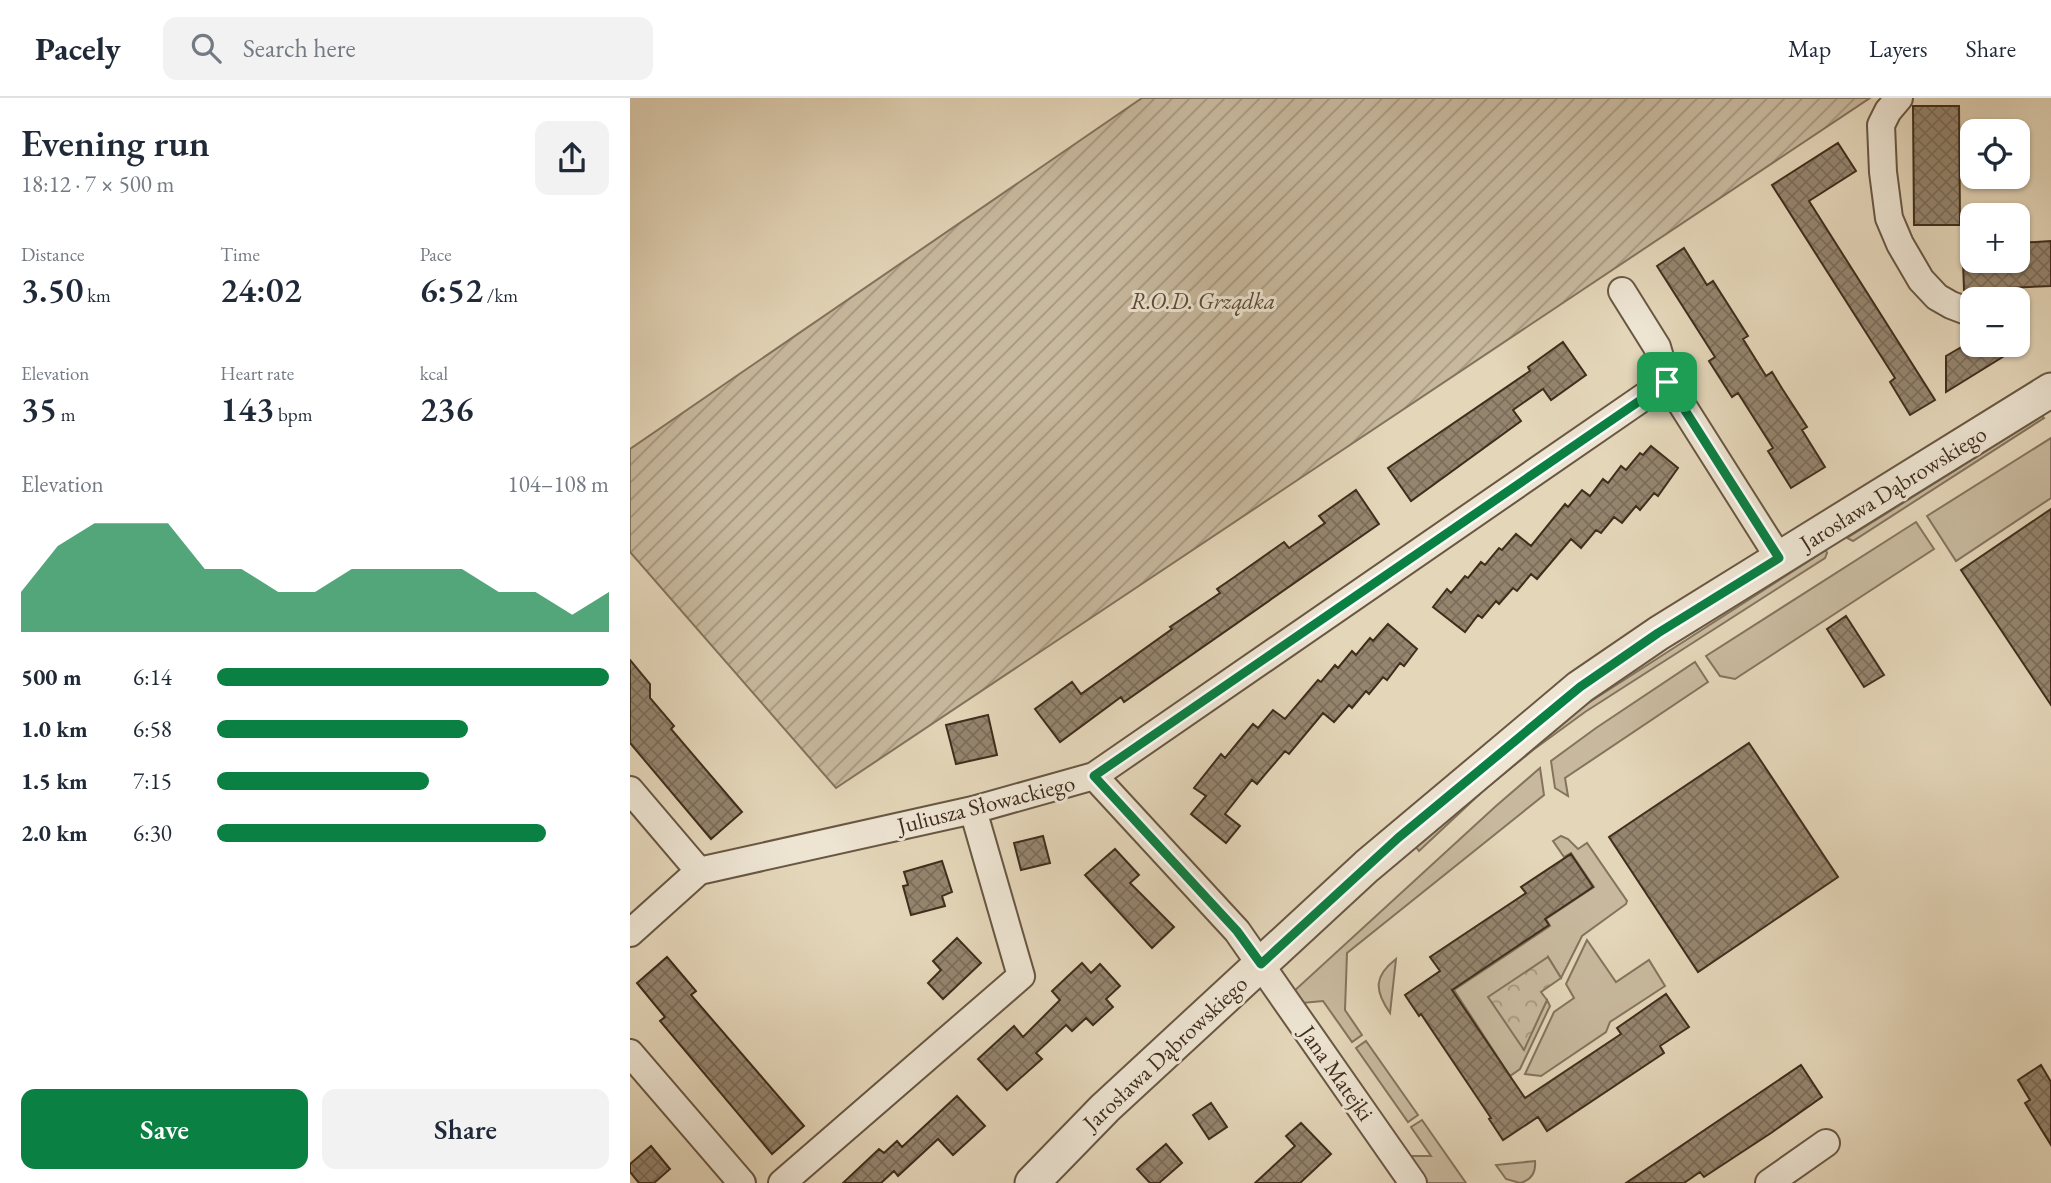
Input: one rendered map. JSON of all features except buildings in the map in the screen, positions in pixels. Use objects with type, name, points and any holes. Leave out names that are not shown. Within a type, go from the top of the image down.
[{"type":"street","points":[[1899,98],[1881,125],[1889,218],[1921,280],[1937,297],[1960,308]]},
{"type":"street","points":[[1622,291],[1657,347],[1667,382],[1779,558]]},
{"type":"street","name":"Juliusza Słowackiego","points":[[630,933],[699,871],[973,810],[1094,776],[1667,382]]},
{"type":"street","name":"Jarosława Dąbrowskiego","points":[[1032,1183],[1105,1108],[1398,838],[1580,687],[1658,633],[2051,390]]},
{"type":"street","name":"Jana Matejki","points":[[1094,776],[1237,931],[1413,1183]]},
{"type":"street","points":[[630,790],[699,871]]},
{"type":"street","points":[[782,1183],[1021,976],[973,810]]},
{"type":"street","points":[[630,1053],[743,1183]]},
{"type":"street","points":[[1769,1183],[1826,1143]]},
{"type":"green space","name":"R.O.D. Grządka","points":[[1142,98],[1870,98],[836,788],[630,552],[630,449]]},
{"type":"green space","points":[[2042,416],[2044,418],[1853,541],[1847,538]]},
{"type":"green space","points":[[2051,438],[2051,498],[1956,561],[1927,516]]},
{"type":"green space","points":[[1916,522],[1934,549],[1735,679],[1720,676],[1706,656]]},
{"type":"green space","points":[[1826,550],[1825,558],[1585,712],[1484,790],[1419,851],[1416,847],[1482,787],[1582,707]]},
{"type":"green space","points":[[1695,662],[1708,682],[1565,778],[1568,796],[1555,788],[1551,761]]},
{"type":"green space","points":[[1540,768],[1544,795],[1347,953],[1345,1010],[1362,1035],[1352,1042],[1323,1001],[1302,1003],[1293,992]]},
{"type":"green space","points":[[1561,836],[1578,849],[1587,843],[1627,901],[1582,936],[1561,978],[1548,957],[1523,1050],[1547,1000],[1550,1006],[1520,1069],[1510,1076],[1454,990],[1550,926],[1546,919],[1594,887],[1571,853],[1564,857],[1553,841]]},
{"type":"green space","points":[[1587,940],[1616,982],[1649,960],[1665,986],[1610,1022],[1606,1032],[1541,1076],[1525,1074],[1554,1012],[1574,998],[1566,984]]},
{"type":"green space","points":[[1548,957],[1561,978],[1541,992],[1547,1000],[1524,1050],[1488,997]]},
{"type":"green space","points":[[1396,959],[1390,1013],[1381,997],[1379,984],[1384,971]]},
{"type":"green space","points":[[1366,1041],[1418,1115],[1408,1122],[1356,1048]]},
{"type":"green space","points":[[1422,1120],[1466,1183],[1428,1183],[1409,1156],[1431,1156],[1411,1127]]},
{"type":"green space","points":[[1535,1161],[1532,1175],[1520,1183],[1506,1179],[1496,1165]]},
{"type":"route","points":[[1667,382],[1779,558],[1658,633],[1580,687],[1398,838],[1261,964],[1237,931],[1094,776],[1667,382]]}]
